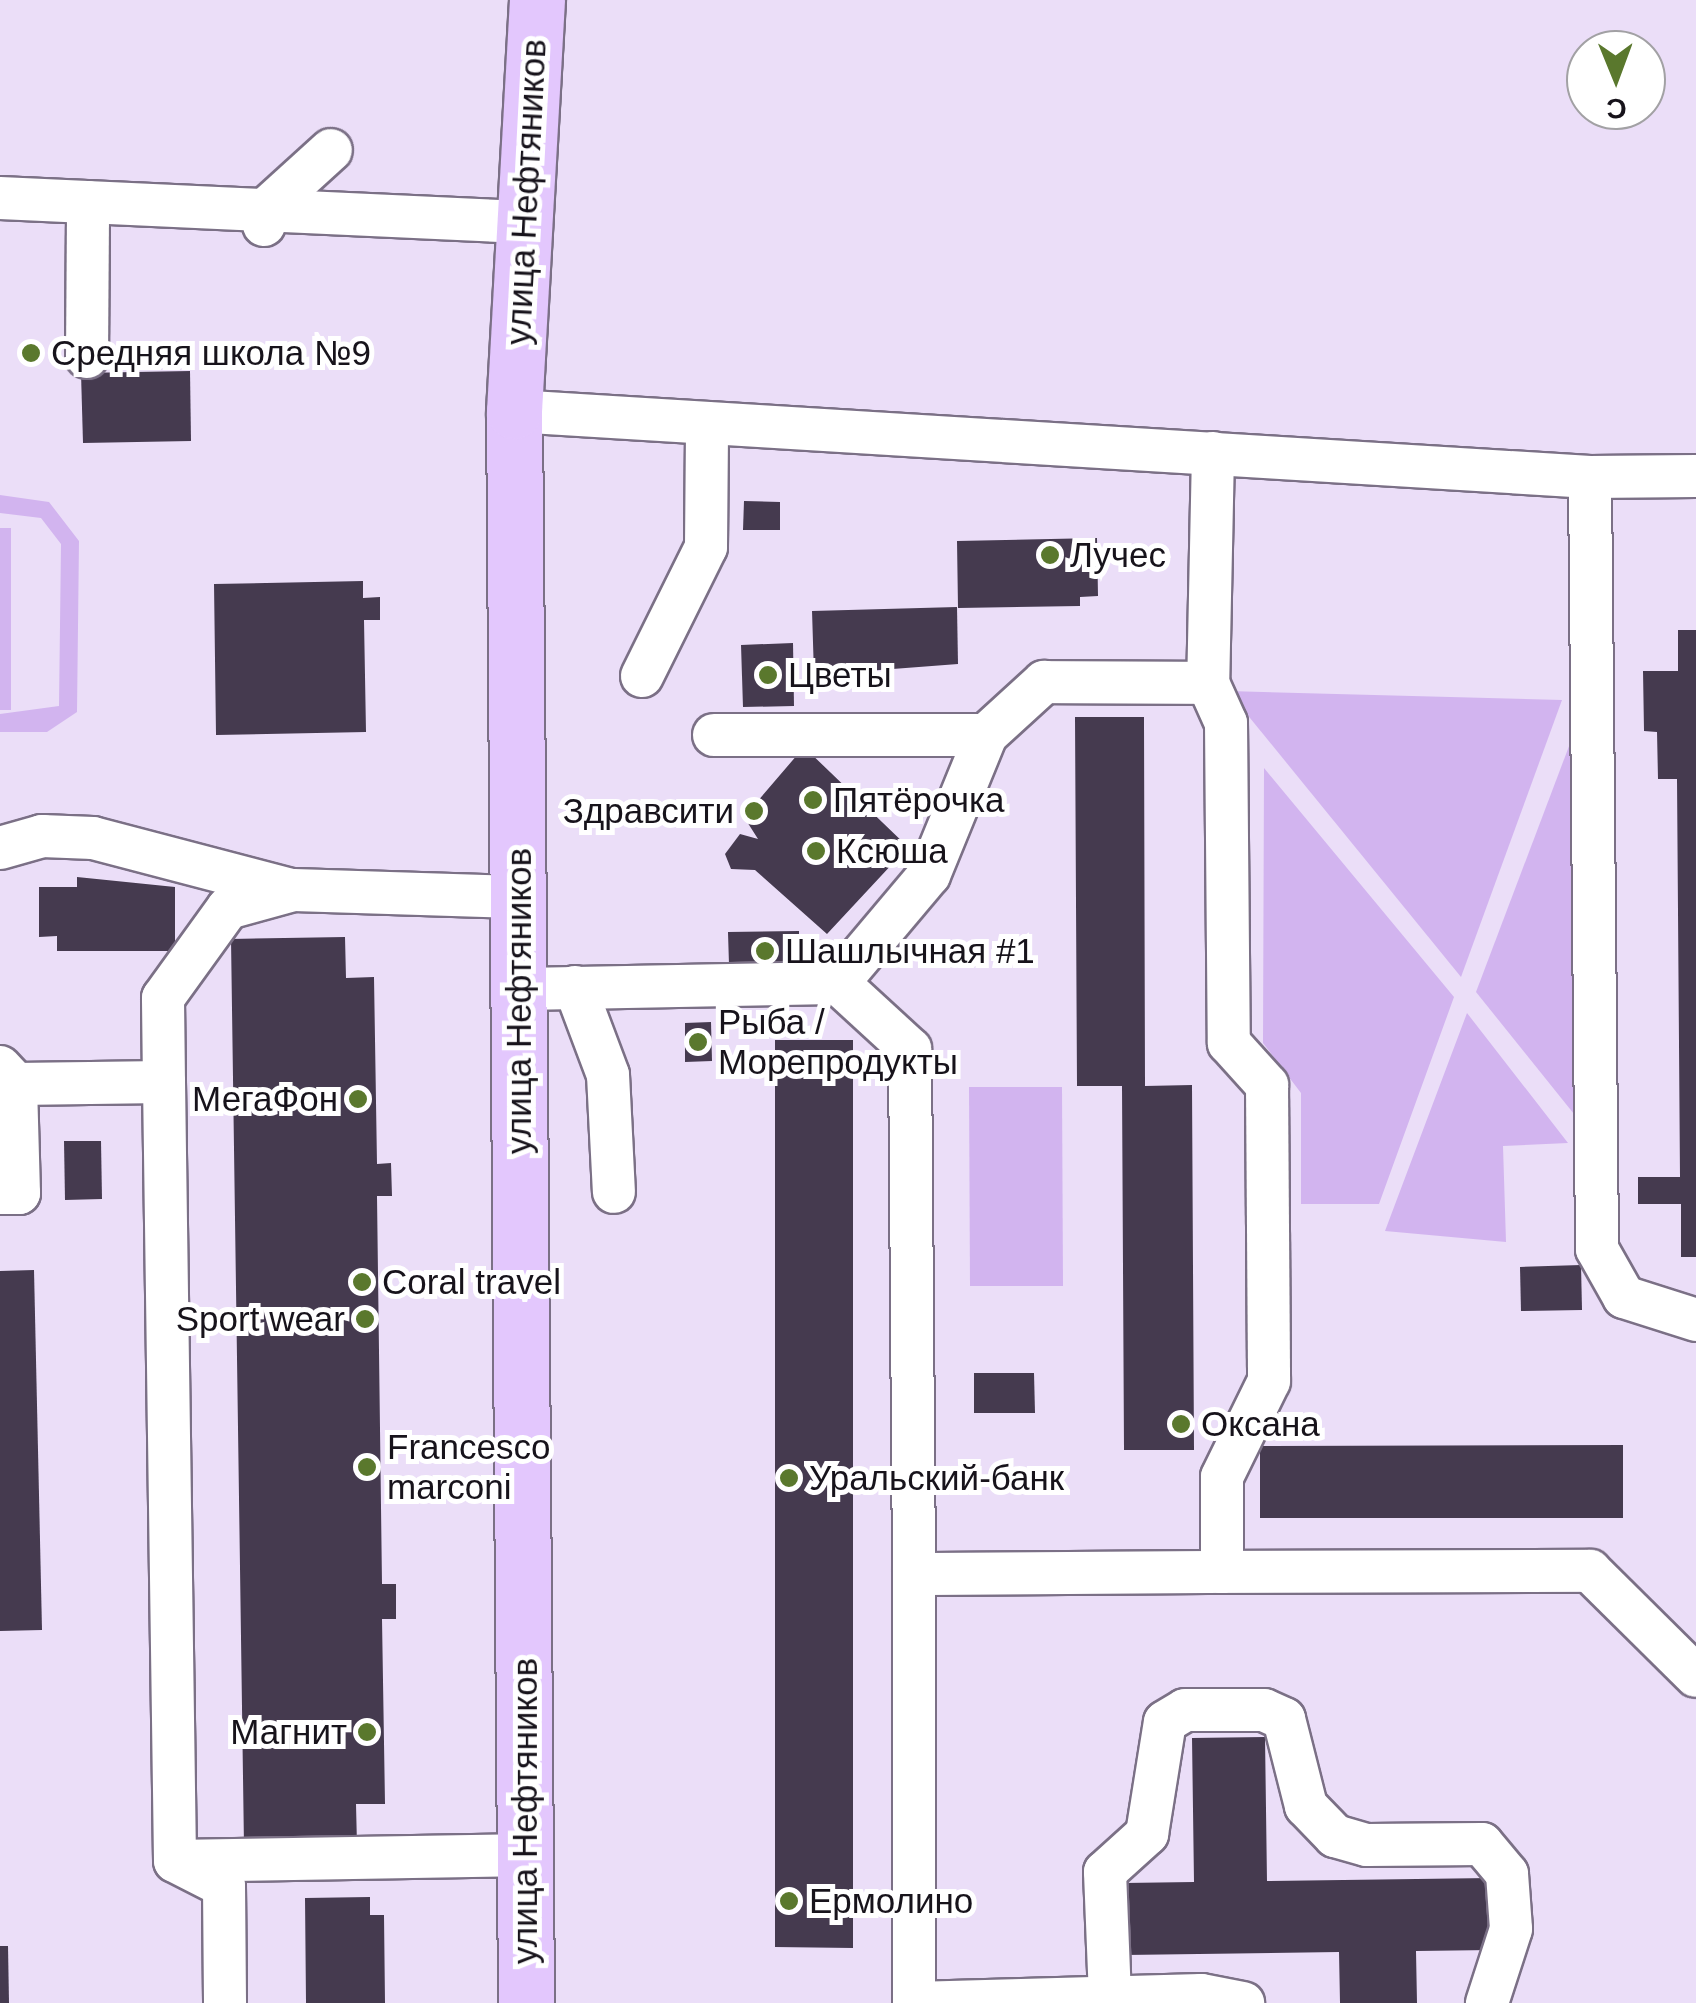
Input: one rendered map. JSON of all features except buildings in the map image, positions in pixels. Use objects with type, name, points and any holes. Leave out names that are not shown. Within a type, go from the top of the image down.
[{"type":"main road","name":"улица Нефтяников","points":[[526,2003],[514,411],[537,0]]},
{"type":"lane","points":[[265,220],[331,150]]},
{"type":"lane","points":[[0,198],[88,202],[265,220],[522,222]]},
{"type":"lane","points":[[87,357],[88,202]]},
{"type":"lane","points":[[514,411],[1590,477],[1696,476]]},
{"type":"lane","points":[[642,676],[706,547],[707,422]]},
{"type":"lane","points":[[1213,454],[1208,682],[1226,722],[1228,1043],[1267,1085],[1269,1381],[1222,1478],[1222,1572]]},
{"type":"lane","points":[[1590,477],[1597,1249],[1624,1298],[1696,1320]]},
{"type":"lane","points":[[838,983],[930,874],[986,735],[1044,682],[1208,682]]},
{"type":"lane","points":[[714,735],[986,735]]},
{"type":"lane","points":[[0,848],[42,836],[93,838],[291,890],[519,897]]},
{"type":"lane","points":[[175,1861],[163,998],[228,908],[291,890]]},
{"type":"lane","points":[[519,989],[575,987],[642,975],[838,983],[910,1049],[914,2003]]},
{"type":"lane","points":[[575,987],[608,1075],[614,1192]]},
{"type":"lane","points":[[0,1193],[19,1193],[8,1076],[164,1082]]},
{"type":"lane","points":[[914,1574],[1590,1571],[1696,1676]]},
{"type":"lane","points":[[1110,1997],[1105,1872],[1147,1834],[1165,1722],[1185,1710],[1264,1710],[1284,1719],[1306,1806],[1335,1836],[1482,1844],[1508,1874],[1511,1929],[1487,2003]]},
{"type":"lane","points":[[175,1861],[525,1854]]},
{"type":"lane","points":[[175,1861],[224,1886],[225,2003]]},
{"type":"lane","points":[[896,2003],[1110,1997],[1243,2003]]},
{"type":"shaded area","points":[[0,495],[49,502],[79,541],[77,712],[47,732],[0,732],[0,714],[59,706],[61,544],[41,518],[0,513]]},
{"type":"shaded area","points":[[0,528],[11,528],[11,710],[0,710]]},
{"type":"shaded area","points":[[1228,691],[1562,700],[1461,977]]},
{"type":"shaded area","points":[[1574,733],[1578,1119],[1476,992]]},
{"type":"shaded area","points":[[1264,768],[1454,997],[1379,1204],[1301,1204],[1301,1093],[1263,1043]]},
{"type":"shaded area","points":[[1467,1013],[1568,1143],[1503,1146],[1506,1242],[1385,1231]]},
{"type":"shaded area","points":[[969,1087],[1062,1087],[1063,1286],[970,1286]]},
{"type":"place","name":"Средняя школа №9","points":[[31,353]]},
{"type":"place","name":"Лучес","points":[[1050,555]]},
{"type":"place","name":"Цветы","points":[[768,675]]},
{"type":"place","name":"Пятёрочка","points":[[813,800]]},
{"type":"place","name":"Здравсити","points":[[754,811]]},
{"type":"place","name":"Ксюша","points":[[816,851]]},
{"type":"place","name":"Шашлычная #1","points":[[765,951]]},
{"type":"place","name":"Рыба / Морепродукты","points":[[698,1042]]},
{"type":"place","name":"МегаФон","points":[[358,1099]]},
{"type":"place","name":"Coral travel","points":[[362,1282]]},
{"type":"place","name":"Sport wear","points":[[365,1319]]},
{"type":"place","name":"Оксана","points":[[1181,1424]]},
{"type":"place","name":"Francesco marconi","points":[[367,1467]]},
{"type":"place","name":"Уральский-банк","points":[[789,1478]]},
{"type":"place","name":"Магнит","points":[[367,1732]]},
{"type":"place","name":"Ермолино","points":[[789,1901]]}]
